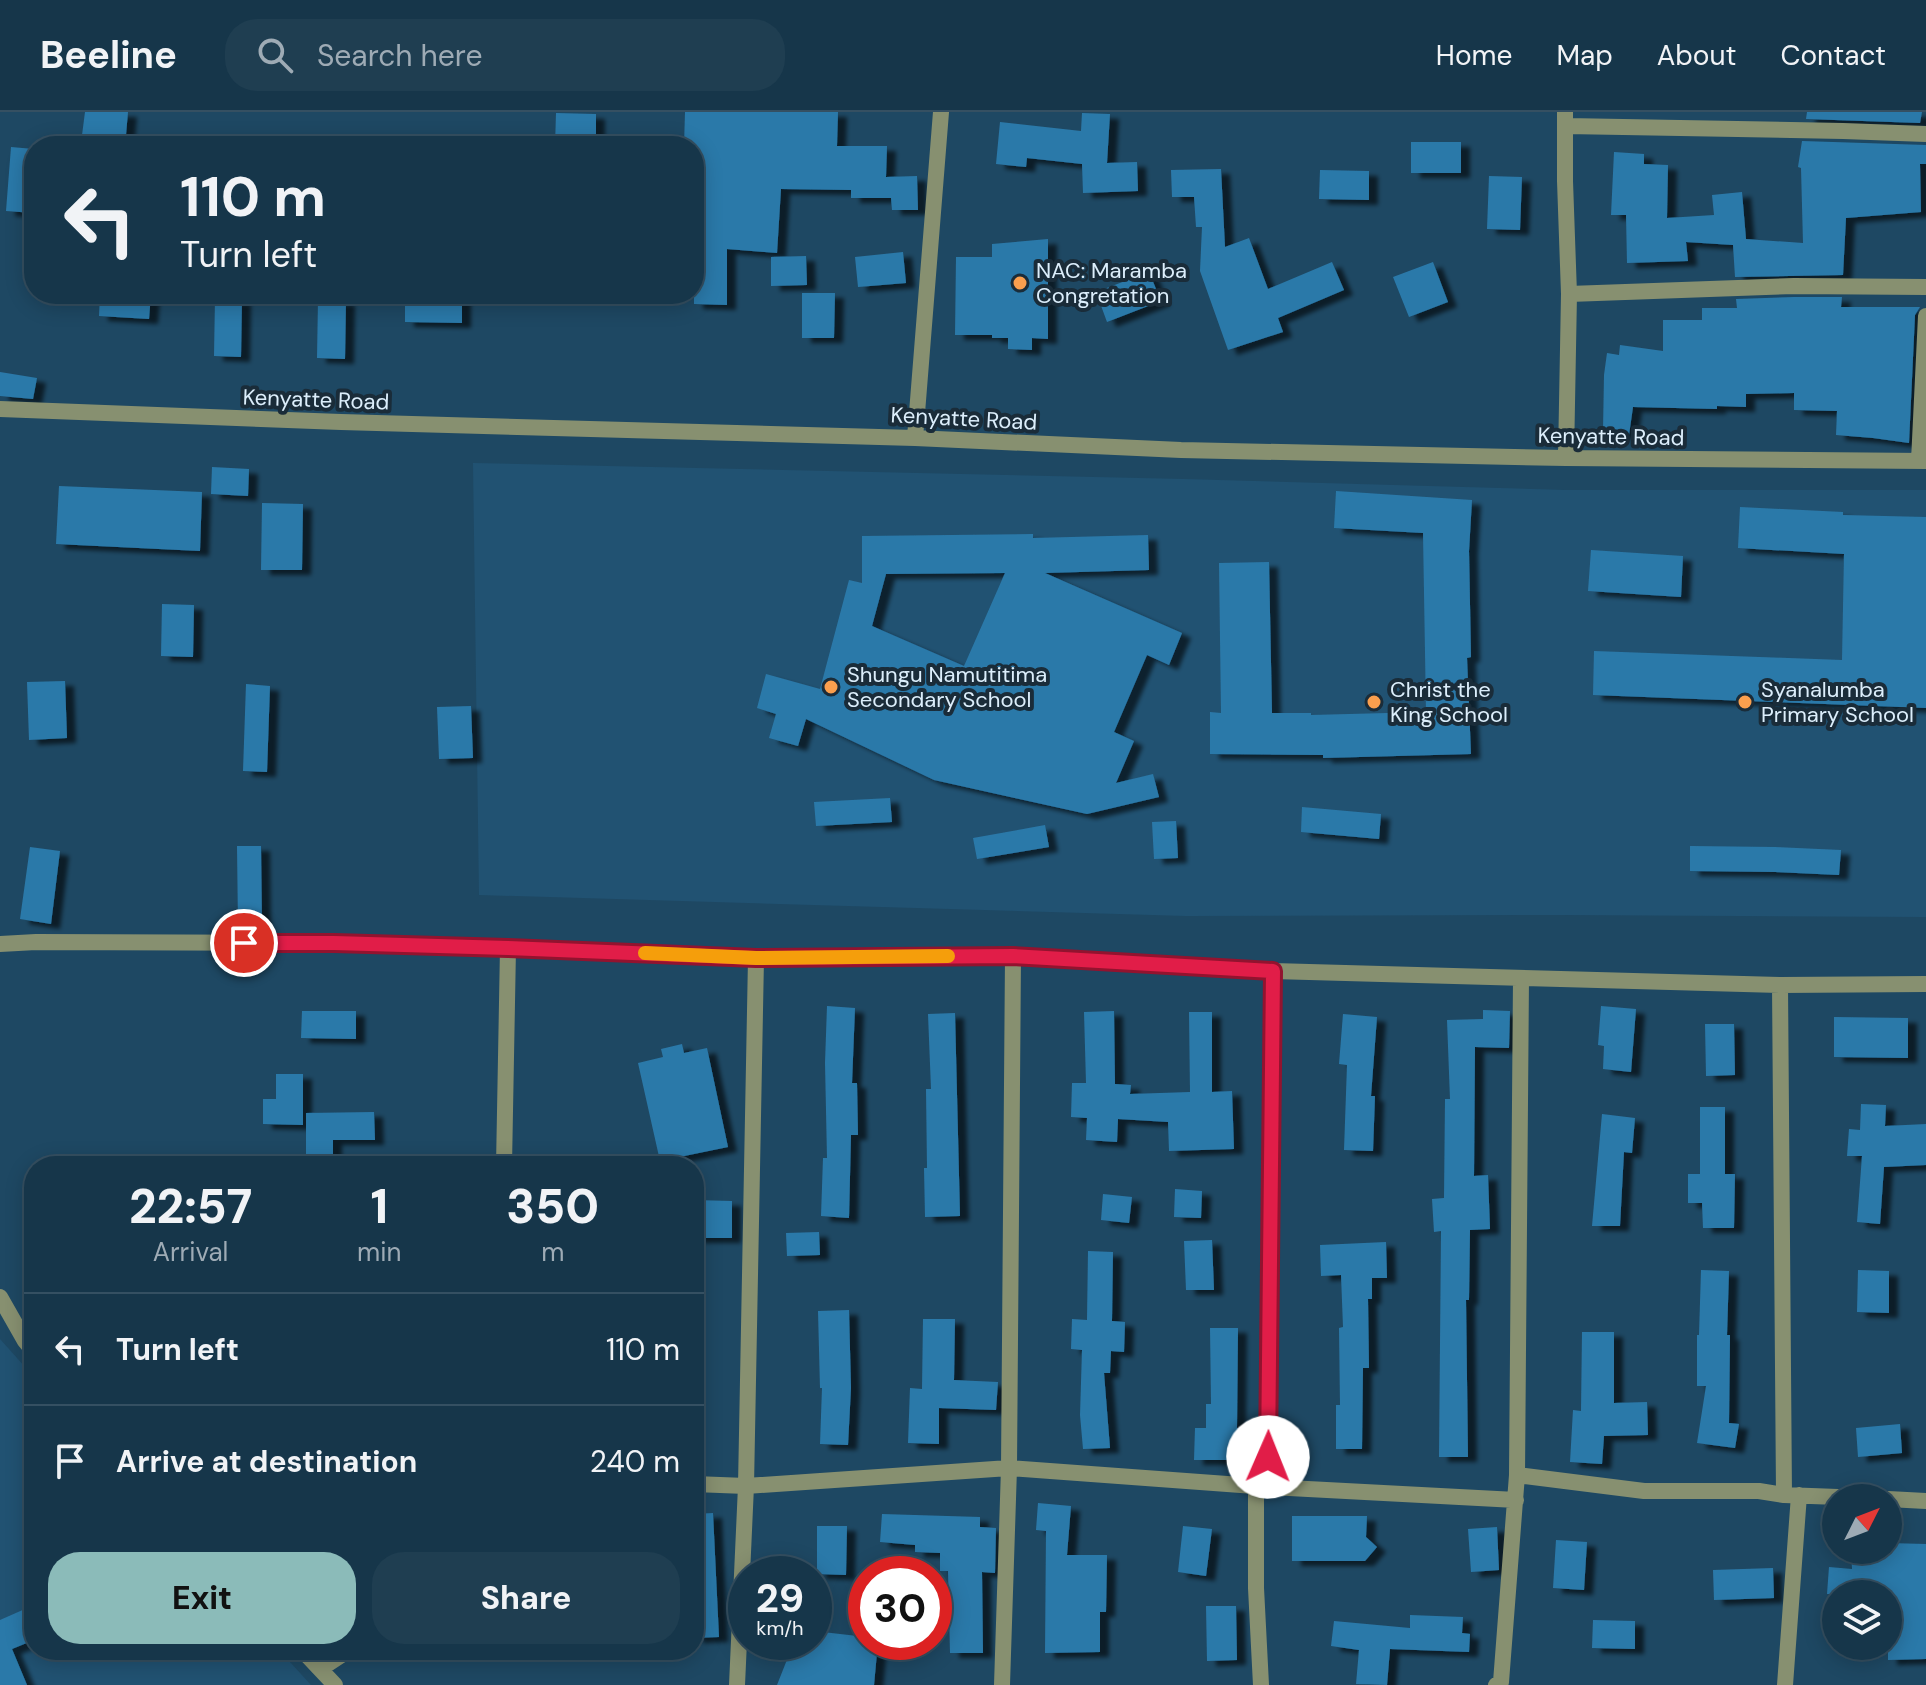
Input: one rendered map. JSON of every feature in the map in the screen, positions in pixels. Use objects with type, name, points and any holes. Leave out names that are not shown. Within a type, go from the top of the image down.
[{"type":"street","points":[[915,438],[941,112]]},
{"type":"street","points":[[1566,458],[1569,294],[1566,119],[1926,134]]},
{"type":"street","points":[[1569,294],[1794,286],[1926,287]]},
{"type":"street","points":[[1923,461],[1926,316]]},
{"type":"street","name":"Kenyatte Road","points":[[0,409],[915,438],[1181,450],[1923,461]]},
{"type":"street","points":[[0,944],[334,943],[756,958],[1013,956],[1273,971],[1780,985],[1926,984]]},
{"type":"street","points":[[504,1156],[508,948]]},
{"type":"street","points":[[1002,1685],[1009,1468],[1013,956]]},
{"type":"street","points":[[737,1685],[746,1486],[756,958]]},
{"type":"street","points":[[1261,1685],[1256,1588],[1262,1487],[1273,971]]},
{"type":"street","points":[[1500,1684],[1517,1475],[1521,978]]},
{"type":"street","points":[[1780,985],[1792,1495],[1785,1685]]},
{"type":"street","points":[[0,1297],[24,1339]]},
{"type":"street","points":[[704,1484],[746,1486],[1009,1468],[1262,1487],[1516,1500]]},
{"type":"street","points":[[1517,1475],[1644,1491],[1759,1491],[1822,1496]]},
{"type":"street","points":[[1902,1500],[1926,1501]]},
{"type":"street","points":[[311,1660],[335,1685]]},
{"type":"street","points":[[320,1669],[334,1660]]},
{"type":"shaded area","points":[[473,463],[1565,490],[1926,490],[1926,917],[1186,916],[479,895]]},
{"type":"shaded area","points":[[0,1339],[24,1366],[24,1660],[288,1660],[311,1685],[0,1685]]},
{"type":"building","points":[[85,112],[128,112],[126,136],[82,136]]},
{"type":"building","points":[[685,112],[838,112],[837,146],[887,146],[886,177],[917,176],[918,210],[892,210],[891,198],[851,198],[851,190],[781,189],[777,253],[727,249],[727,305],[694,304],[704,304],[704,136],[684,136]]},
{"type":"building","points":[[1807,112],[1922,112],[1920,123],[1806,119]]},
{"type":"building","points":[[556,113],[596,114],[596,136],[555,136]]},
{"type":"building","points":[[1082,113],[1110,114],[1107,163],[1137,162],[1138,191],[1083,193],[1082,164],[1027,158],[1026,167],[996,164],[1000,122],[1081,131]]},
{"type":"building","points":[[1802,141],[1926,145],[1926,164],[1920,164],[1921,212],[1846,218],[1843,275],[1735,277],[1733,245],[1686,242],[1688,261],[1627,263],[1626,215],[1611,215],[1614,152],[1644,154],[1644,164],[1668,165],[1667,218],[1714,215],[1712,195],[1742,192],[1746,239],[1803,243],[1801,168],[1798,167]]},
{"type":"building","points":[[1411,142],[1461,142],[1461,173],[1411,173]]},
{"type":"building","points":[[11,147],[24,148],[24,212],[6,211]]},
{"type":"building","points":[[1221,169],[1225,247],[1249,238],[1268,289],[1332,262],[1344,290],[1278,318],[1283,332],[1228,350],[1200,271],[1202,227],[1196,227],[1194,197],[1172,197],[1171,170]]},
{"type":"building","points":[[1320,170],[1369,171],[1369,200],[1319,199]]},
{"type":"building","points":[[1489,176],[1522,177],[1520,230],[1487,229]]},
{"type":"building","name":"NAC: Maramba Congretation","points":[[1048,239],[1048,339],[1032,338],[1032,350],[1008,349],[1008,338],[955,335],[956,257],[992,257],[992,244]]},
{"type":"building","points":[[903,252],[906,283],[858,287],[855,257]]},
{"type":"building","points":[[806,256],[807,285],[771,286],[771,257]]},
{"type":"building","points":[[1433,262],[1448,302],[1409,317],[1393,277]]},
{"type":"building","points":[[1149,272],[1161,301],[1107,322],[1096,292]]},
{"type":"building","points":[[802,293],[835,293],[834,338],[802,338]]},
{"type":"building","points":[[1842,297],[1841,307],[1920,307],[1915,315],[1909,443],[1836,435],[1837,411],[1794,410],[1794,393],[1746,394],[1746,407],[1633,407],[1629,435],[1603,431],[1607,353],[1619,355],[1620,345],[1663,351],[1663,320],[1702,320],[1702,308],[1737,308],[1736,299]]},
{"type":"building","points":[[100,304],[150,304],[149,319],[99,316]]},
{"type":"building","points":[[215,304],[242,304],[241,357],[214,356]]},
{"type":"building","points":[[318,304],[346,304],[345,359],[317,358]]},
{"type":"building","points":[[405,304],[462,304],[462,323],[405,322]]},
{"type":"building","points":[[0,372],[37,378],[33,399],[0,396]]},
{"type":"building","points":[[212,467],[249,469],[248,496],[211,494]]},
{"type":"building","points":[[59,486],[202,492],[200,551],[56,544]]},
{"type":"building","points":[[1336,491],[1472,500],[1469,551],[1471,657],[1467,658],[1471,754],[1323,758],[1323,755],[1210,754],[1210,712],[1221,713],[1219,563],[1269,562],[1272,713],[1426,712],[1423,533],[1334,528]]},
{"type":"building","points":[[262,503],[303,504],[302,570],[261,570]]},
{"type":"building","points":[[1740,507],[1843,512],[1843,515],[1926,517],[1926,708],[1593,695],[1594,651],[1842,660],[1844,554],[1738,548]]},
{"type":"building","points":[[1033,534],[1033,538],[1148,535],[1149,570],[1045,573],[1182,633],[1169,665],[1147,655],[1114,732],[1134,741],[1116,783],[1153,774],[1159,797],[1087,814],[934,780],[806,719],[798,746],[769,738],[776,714],[757,708],[766,674],[820,689],[849,580],[862,583],[862,536]],"holes":[[[1005,573],[964,666],[872,626],[886,574]]]},
{"type":"building","points":[[1591,550],[1683,556],[1681,597],[1588,591]]},
{"type":"building","points":[[162,604],[194,605],[193,657],[161,656]]},
{"type":"building","points":[[65,681],[67,738],[29,740],[27,682]]},
{"type":"building","points":[[246,684],[270,686],[267,772],[243,771]]},
{"type":"building","points":[[471,706],[473,758],[439,759],[437,707]]},
{"type":"building","points":[[890,798],[892,822],[816,826],[814,802]]},
{"type":"building","points":[[1302,807],[1381,814],[1379,839],[1301,832]]},
{"type":"building","points":[[1176,821],[1178,858],[1154,859],[1152,822]]},
{"type":"building","points":[[1045,825],[1049,847],[977,859],[973,838]]},
{"type":"building","points":[[237,846],[261,846],[262,926],[238,926]]},
{"type":"building","points":[[1690,846],[1841,850],[1839,875],[1690,871]]},
{"type":"building","points":[[30,847],[60,851],[51,924],[20,919]]},
{"type":"building","points":[[827,1006],[855,1008],[852,1083],[857,1083],[858,1135],[851,1135],[849,1218],[821,1216],[823,1158],[827,1158]]},
{"type":"building","points":[[1601,1006],[1636,1009],[1631,1072],[1603,1069],[1604,1046],[1598,1045]]},
{"type":"building","points":[[1483,1010],[1510,1011],[1509,1048],[1475,1047],[1474,1176],[1488,1175],[1490,1229],[1470,1230],[1469,1300],[1466,1300],[1468,1457],[1439,1457],[1441,1231],[1434,1232],[1432,1199],[1444,1198],[1445,1099],[1450,1099],[1447,1020],[1483,1019]]},
{"type":"building","points":[[302,1011],[356,1011],[356,1039],[301,1038]]},
{"type":"building","points":[[1114,1011],[1115,1084],[1131,1085],[1130,1094],[1190,1092],[1189,1012],[1212,1012],[1212,1092],[1232,1091],[1234,1149],[1169,1151],[1168,1122],[1118,1119],[1117,1142],[1086,1140],[1087,1118],[1071,1117],[1072,1083],[1086,1083],[1084,1012]]},
{"type":"building","points":[[955,1013],[960,1216],[925,1217],[926,1089],[931,1089],[928,1014]]},
{"type":"building","points":[[1343,1014],[1377,1017],[1371,1096],[1375,1096],[1373,1151],[1344,1150],[1347,1065],[1339,1064]]},
{"type":"building","points":[[1834,1017],[1908,1018],[1908,1058],[1834,1057]]},
{"type":"building","points":[[1705,1024],[1734,1024],[1735,1075],[1706,1076]]},
{"type":"building","points":[[682,1044],[684,1053],[707,1048],[728,1147],[684,1156],[659,1156],[638,1063],[663,1057],[661,1049]]},
{"type":"building","points":[[276,1074],[303,1074],[303,1125],[263,1124],[263,1099],[276,1099]]},
{"type":"building","points":[[1861,1104],[1886,1105],[1885,1126],[1926,1124],[1926,1165],[1884,1167],[1880,1224],[1857,1222],[1862,1156],[1847,1156],[1849,1129],[1860,1130]]},
{"type":"building","points":[[1700,1107],[1725,1107],[1725,1174],[1735,1174],[1734,1228],[1703,1228],[1702,1203],[1688,1203],[1688,1174],[1700,1174]]},
{"type":"building","points":[[374,1112],[375,1140],[333,1140],[333,1156],[306,1156],[306,1113]]},
{"type":"building","points":[[1602,1114],[1635,1118],[1632,1153],[1624,1152],[1620,1226],[1592,1226]]},
{"type":"building","points":[[1175,1189],[1202,1191],[1201,1218],[1174,1217]]},
{"type":"building","points":[[1103,1194],[1132,1197],[1129,1223],[1101,1220]]},
{"type":"building","points":[[704,1200],[732,1201],[732,1238],[704,1238]]},
{"type":"building","points":[[819,1232],[820,1255],[787,1256],[786,1233]]},
{"type":"building","points":[[1212,1240],[1214,1290],[1186,1290],[1184,1241]]},
{"type":"building","points":[[1386,1242],[1387,1278],[1372,1278],[1372,1299],[1368,1299],[1369,1368],[1363,1368],[1362,1449],[1336,1449],[1336,1405],[1340,1405],[1339,1328],[1343,1327],[1341,1275],[1321,1276],[1320,1245]]},
{"type":"building","points":[[1088,1251],[1113,1252],[1112,1321],[1125,1322],[1124,1352],[1111,1351],[1110,1373],[1104,1373],[1110,1448],[1083,1449],[1080,1415],[1082,1350],[1071,1349],[1072,1319],[1087,1320]]},
{"type":"building","points":[[1701,1270],[1729,1271],[1729,1423],[1739,1424],[1735,1448],[1697,1443],[1706,1386],[1697,1386]]},
{"type":"building","points":[[1858,1270],[1889,1271],[1889,1313],[1857,1312]]},
{"type":"building","points":[[849,1310],[851,1388],[848,1445],[820,1444],[822,1388],[818,1311]]},
{"type":"building","points":[[923,1319],[955,1319],[954,1380],[998,1382],[996,1410],[939,1408],[939,1444],[908,1443],[910,1388],[922,1389]]},
{"type":"building","points":[[1210,1328],[1238,1328],[1237,1428],[1254,1429],[1254,1460],[1194,1460],[1195,1428],[1206,1428],[1206,1404],[1211,1404]]},
{"type":"building","points":[[1582,1332],[1614,1332],[1614,1403],[1647,1402],[1648,1435],[1604,1436],[1602,1464],[1570,1462],[1573,1410],[1581,1411]]},
{"type":"building","points":[[1900,1424],[1902,1453],[1858,1457],[1856,1428]]},
{"type":"building","points":[[1038,1503],[1071,1506],[1067,1555],[1107,1555],[1106,1612],[1100,1612],[1100,1652],[1045,1653],[1046,1531],[1036,1530]]},
{"type":"building","points":[[704,1513],[713,1513],[719,1637],[704,1638]]},
{"type":"building","points":[[882,1514],[980,1517],[980,1527],[996,1528],[995,1573],[982,1572],[983,1653],[952,1653],[952,1556],[915,1552],[915,1545],[880,1542]]},
{"type":"building","points":[[1292,1516],[1367,1516],[1366,1537],[1377,1547],[1365,1561],[1292,1561]]},
{"type":"building","points":[[817,1526],[847,1526],[846,1575],[832,1575],[832,1556],[817,1556]]},
{"type":"building","points":[[1183,1526],[1212,1529],[1206,1576],[1178,1572]]},
{"type":"building","points":[[1497,1527],[1499,1570],[1471,1572],[1468,1529]]},
{"type":"building","points":[[1556,1540],[1587,1542],[1584,1590],[1553,1588]]},
{"type":"building","points":[[1902,1543],[1926,1544],[1926,1659],[1902,1660],[1902,1580],[1828,1580],[1829,1567],[1852,1569],[1852,1564],[1902,1564]]},
{"type":"building","points":[[1773,1568],[1774,1598],[1714,1600],[1713,1570]]},
{"type":"building","points":[[1206,1606],[1236,1606],[1237,1660],[1207,1661]]},
{"type":"building","points":[[24,1609],[24,1644],[12,1649],[27,1685],[0,1685],[0,1620]]},
{"type":"building","points":[[1410,1615],[1463,1617],[1462,1633],[1470,1634],[1469,1652],[1390,1649],[1387,1685],[1356,1684],[1359,1650],[1331,1646],[1334,1621],[1410,1628]]},
{"type":"building","points":[[1593,1620],[1635,1621],[1635,1649],[1592,1648]]},
{"type":"building","points":[[832,1633],[848,1635],[848,1660],[876,1660],[874,1685],[777,1685],[787,1660],[832,1660]]},
{"type":"slow traffic","points":[[645,953],[756,958],[948,956]]},
{"type":"place","name":"NAC: Maramba Congretation","points":[[1020,283]]},
{"type":"place","name":"Shungu Namutitima Secondary School","points":[[831,687]]},
{"type":"place","name":"Christ the King School","points":[[1374,702]]},
{"type":"place","name":"Syanalumba Primary School","points":[[1745,702]]},
{"type":"route","points":[[244,943],[508,948],[756,958],[1013,956],[1273,971],[1268,1457]]}]
